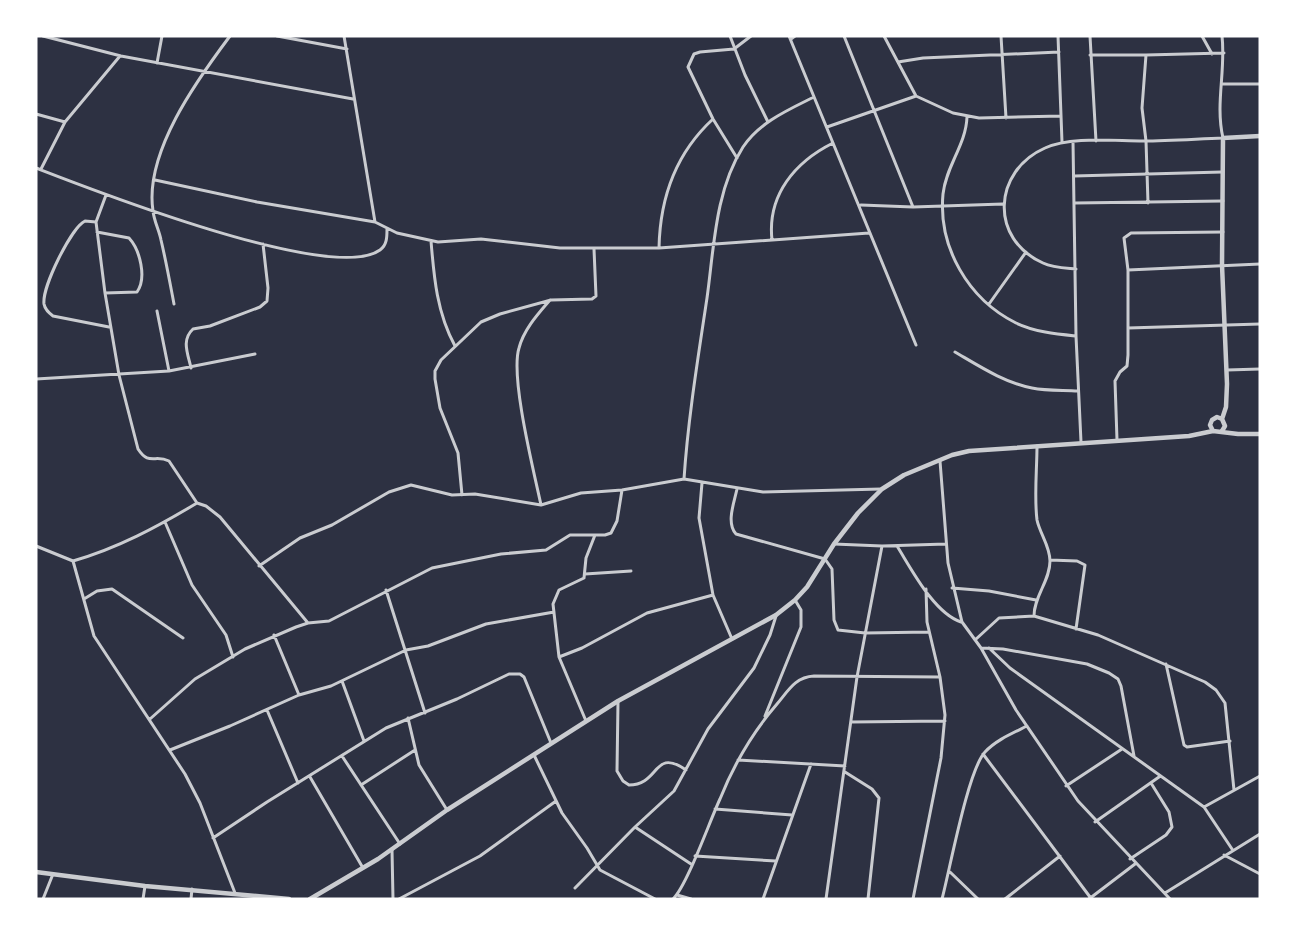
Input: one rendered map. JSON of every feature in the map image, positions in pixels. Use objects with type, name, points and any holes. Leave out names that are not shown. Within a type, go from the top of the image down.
[{"type":"street","points":[[43,36],[120,56],[354,99]]},
{"type":"street","points":[[157,62],[162,36]]},
{"type":"street","points":[[174,304],[153,211],[155,180],[166,139],[202,71],[230,36]]},
{"type":"street","points":[[277,36],[347,49]]},
{"type":"street","points":[[344,36],[375,222]]},
{"type":"street","points":[[730,36],[734,49],[768,122]]},
{"type":"street","points":[[737,158],[713,119],[688,67],[690,59],[700,52],[734,49],[751,36]]},
{"type":"street","points":[[795,36],[790,38],[833,143],[861,205],[869,233],[916,345]]},
{"type":"street","points":[[844,36],[913,207]]},
{"type":"street","points":[[884,36],[916,96],[967,117],[1061,116]]},
{"type":"street","points":[[1001,36],[1006,118]]},
{"type":"street","points":[[1058,36],[1062,142]]},
{"type":"street","points":[[1090,36],[1096,141]]},
{"type":"street","points":[[1202,36],[1212,54]]},
{"type":"street","points":[[1222,36],[1224,53],[1220,127],[1223,138],[1222,265],[1227,370],[1227,398],[1222,419],[1225,426],[1222,430]]},
{"type":"street","points":[[898,62],[923,58],[1059,52]]},
{"type":"street","points":[[1090,55],[1224,53]]},
{"type":"street","points":[[1146,55],[1142,108],[1146,141],[1148,203]]},
{"type":"street","points":[[41,170],[65,122],[120,56]]},
{"type":"street","points":[[1222,84],[1260,84]]},
{"type":"street","points":[[827,127],[916,96]]},
{"type":"street","points":[[684,479],[696,376],[724,191],[737,158],[750,139],[768,122],[814,97]]},
{"type":"street","points":[[36,114],[65,122]]},
{"type":"street","points":[[967,117],[961,145],[946,177],[943,206],[947,237],[953,259],[974,289],[989,304],[1016,323],[1029,328],[1076,336]]},
{"type":"street","points":[[659,248],[660,224],[668,188],[690,145],[713,119]]},
{"type":"street","points":[[1076,268],[1050,266],[1026,252],[1011,235],[1007,226],[1003,204],[1010,181],[1021,164],[1034,154],[1062,142],[1146,141],[1260,136]]},
{"type":"street","points":[[1074,142],[1076,336],[1081,442]]},
{"type":"street","points":[[772,240],[770,224],[774,208],[786,180],[804,160],[833,143]]},
{"type":"street","points":[[36,168],[153,211],[298,253],[356,256],[379,251],[387,239],[387,229]]},
{"type":"street","points":[[1074,176],[1222,172]]},
{"type":"street","points":[[155,180],[274,206],[375,222],[387,229],[431,241],[493,240],[537,247],[594,249],[659,248],[869,233]]},
{"type":"street","points":[[106,195],[96,222],[97,232],[109,327],[138,449],[146,458],[152,460],[164,459],[169,462],[197,503],[206,506],[220,517],[308,623]]},
{"type":"street","points":[[1075,203],[1223,202]]},
{"type":"street","points":[[861,205],[913,207],[1003,204]]},
{"type":"street","points":[[96,222],[85,221],[76,228],[53,274],[44,302],[48,313],[53,316],[109,327]]},
{"type":"street","points":[[97,232],[129,238],[136,250],[141,272],[140,287],[137,292],[105,293]]},
{"type":"street","points":[[1117,440],[1115,381],[1120,372],[1127,366],[1128,270],[1124,238],[1130,233],[1223,232]]},
{"type":"street","points":[[431,241],[439,307],[454,346]]},
{"type":"street","points":[[191,368],[186,337],[193,329],[210,326],[260,307],[267,301],[268,288],[263,244]]},
{"type":"street","points":[[462,495],[458,453],[440,408],[435,370],[441,360],[454,346],[481,322],[500,314],[551,300],[592,299],[596,296],[594,249]]},
{"type":"street","points":[[989,304],[1026,252]]},
{"type":"street","points":[[1128,270],[1260,264]]},
{"type":"street","points":[[541,505],[528,441],[517,367],[518,349],[526,332],[551,300]]},
{"type":"street","points":[[157,312],[169,371]]},
{"type":"street","points":[[1128,328],[1260,324]]},
{"type":"street","points":[[955,352],[987,370],[1023,386],[1078,391]]},
{"type":"street","points":[[36,379],[169,371],[255,354]]},
{"type":"street","points":[[1227,370],[1260,369]]},
{"type":"street","points":[[1212,430],[1210,425],[1212,420],[1217,417],[1222,419]]},
{"type":"street","points":[[310,899],[392,850],[447,810],[618,701],[776,615],[796,600],[834,544],[858,513],[882,489],[904,475],[969,451],[1081,442],[1197,436],[1212,430],[1217,432],[1222,430],[1238,434],[1260,434]]},
{"type":"street","points":[[1034,616],[1036,600],[1045,584],[1050,560],[1047,543],[1037,516],[1037,445]]},
{"type":"street","points":[[940,461],[946,544],[952,588],[962,622],[981,648],[1066,786],[1095,822],[1168,898]]},
{"type":"street","points":[[259,566],[300,538],[332,525],[377,498],[402,487],[421,486],[442,493],[475,494],[541,505],[581,493],[622,490],[684,479],[763,492],[882,489]]},
{"type":"street","points":[[702,482],[700,518],[713,595],[733,640]]},
{"type":"street","points":[[737,489],[731,518],[731,526],[736,534],[825,559],[832,569],[835,626],[843,632],[929,632]]},
{"type":"street","points":[[150,719],[195,679],[274,635],[308,623],[329,621],[432,568],[501,554],[546,550],[570,535],[605,535],[615,528],[622,490]]},
{"type":"street","points":[[36,546],[73,561],[128,542],[197,503]]},
{"type":"street","points":[[165,522],[192,585],[226,635],[233,657]]},
{"type":"street","points":[[586,721],[559,657],[554,598],[559,590],[582,581],[585,574],[586,558],[595,535]]},
{"type":"street","points":[[834,544],[897,546],[946,544]]},
{"type":"street","points":[[826,899],[845,772],[856,677],[882,546]]},
{"type":"street","points":[[897,546],[945,614],[962,622]]},
{"type":"street","points":[[1050,560],[1077,561],[1085,565],[1076,630]]},
{"type":"street","points":[[73,561],[94,636],[100,648],[170,750],[200,803],[235,893]]},
{"type":"street","points":[[585,574],[632,571]]},
{"type":"street","points":[[952,588],[989,591],[1036,600]]},
{"type":"street","points":[[84,599],[97,591],[112,589],[183,638]]},
{"type":"street","points":[[913,899],[939,767],[945,721],[940,677],[925,609],[926,589]]},
{"type":"street","points":[[386,590],[425,713]]},
{"type":"street","points":[[559,657],[582,648],[647,614],[713,595]]},
{"type":"street","points":[[764,719],[801,627],[801,610],[796,600]]},
{"type":"street","points":[[170,750],[266,710],[299,694],[342,681],[406,650],[428,646],[465,630],[492,622],[554,612]]},
{"type":"street","points":[[576,888],[635,827],[667,798],[686,770],[712,722],[754,668],[770,635],[776,615]]},
{"type":"street","points":[[974,640],[999,618],[1034,616],[1114,640],[1205,682],[1223,697],[1230,742],[1234,790]]},
{"type":"street","points":[[274,635],[299,694]]},
{"type":"street","points":[[981,648],[1087,664],[1100,668],[1118,679],[1121,686],[1134,757]]},
{"type":"street","points":[[989,648],[1010,668],[1159,777],[1204,807],[1232,850]]},
{"type":"street","points":[[1166,664],[1184,745],[1189,747],[1230,742]]},
{"type":"street","points":[[213,838],[364,741],[408,718],[425,713],[509,674],[520,674],[527,683],[551,743]]},
{"type":"street","points":[[672,899],[677,895],[738,760],[764,719],[800,678],[814,676],[940,677]]},
{"type":"street","points":[[342,681],[364,741]]},
{"type":"street","points":[[618,701],[617,771],[623,781],[629,785],[643,782],[648,779],[656,768],[668,761],[674,762],[686,770]]},
{"type":"street","points":[[266,710],[298,784]]},
{"type":"street","points":[[408,718],[415,750],[426,780],[447,810]]},
{"type":"street","points":[[851,722],[945,721]]},
{"type":"street","points":[[942,899],[975,770],[983,754],[992,746],[1028,726]]},
{"type":"street","points":[[1066,786],[1122,749]]},
{"type":"street","points":[[361,785],[415,750]]},
{"type":"street","points":[[533,754],[562,814],[598,866],[616,880],[655,899]]},
{"type":"street","points":[[983,754],[1090,898],[1135,864]]},
{"type":"street","points":[[342,756],[400,844]]},
{"type":"street","points":[[738,760],[845,766]]},
{"type":"street","points":[[763,899],[811,764]]},
{"type":"street","points":[[845,772],[872,789],[879,798],[868,899]]},
{"type":"street","points":[[1204,807],[1260,776]]},
{"type":"street","points":[[310,777],[363,868]]},
{"type":"street","points":[[1095,822],[1159,777]]},
{"type":"street","points":[[1130,859],[1166,835],[1172,827],[1169,812],[1151,783]]},
{"type":"street","points":[[399,899],[480,856],[556,801]]},
{"type":"street","points":[[715,809],[792,815]]},
{"type":"street","points":[[635,827],[691,864]]},
{"type":"street","points":[[1164,893],[1260,834]]},
{"type":"street","points":[[392,850],[393,899]]},
{"type":"street","points":[[1224,855],[1260,874]]},
{"type":"street","points":[[695,856],[776,861]]},
{"type":"street","points":[[1005,899],[1060,856]]},
{"type":"street","points":[[36,872],[145,886],[289,899]]},
{"type":"street","points":[[950,872],[978,899]]},
{"type":"street","points":[[43,899],[52,874]]},
{"type":"street","points":[[142,899],[145,886]]},
{"type":"street","points":[[191,899],[192,889]]},
{"type":"street","points":[[677,895],[691,899]]}]
